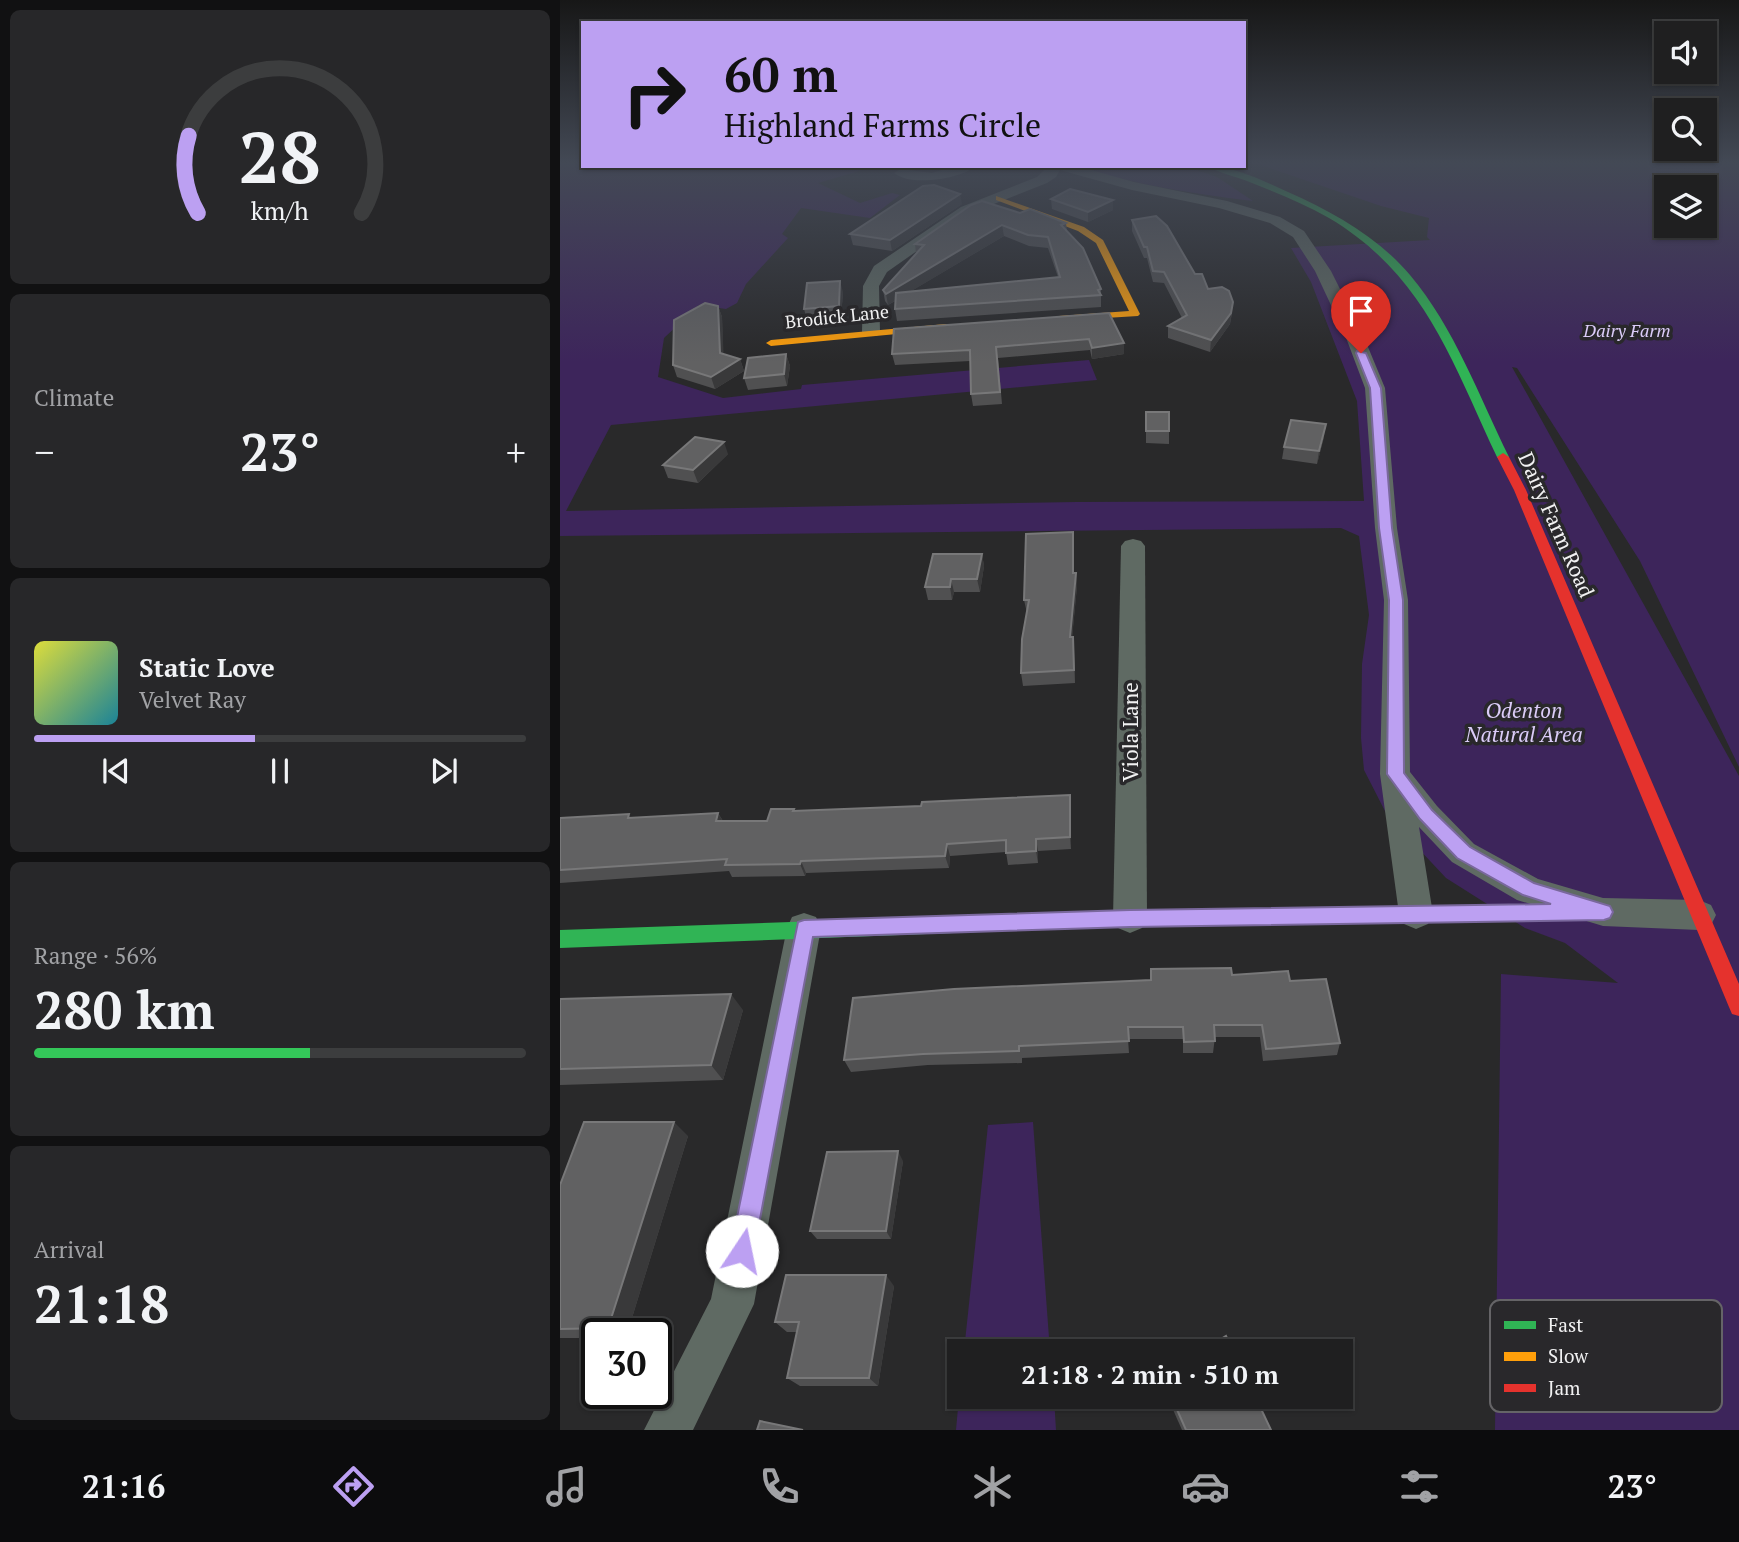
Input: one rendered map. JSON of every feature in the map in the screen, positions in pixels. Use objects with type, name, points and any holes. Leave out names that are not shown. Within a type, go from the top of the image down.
[{"type":"street","points":[[871,332],[871,286],[880,269],[939,229]]},
{"type":"street","points":[[1038,321],[1135,314],[1100,242],[1080,229]]},
{"type":"street","points":[[1289,229],[1298,234],[1323,271],[1354,335],[1375,388],[1386,528],[1396,600],[1395,774],[1416,914]]},
{"type":"street","name":"Dairy Farm Road","points":[[1350,229],[1399,268],[1426,303],[1520,490],[1739,1007]]},
{"type":"street","name":"Brodick Lane","points":[[771,343],[968,325]]},
{"type":"street","name":"Viola Lane","points":[[1130,918],[1133,546]]},
{"type":"street","points":[[1395,774],[1426,814],[1463,853],[1529,890],[1604,912]]},
{"type":"street","points":[[560,939],[1130,918],[1604,912],[1699,915]]},
{"type":"street","points":[[668,1430],[732,1304],[804,928]]},
{"type":"green space","points":[[560,229],[786,229],[782,234],[788,238],[746,284],[737,303],[726,309],[699,305],[664,338],[658,377],[723,398],[801,389],[802,385],[1089,360],[1097,380],[611,425],[566,511],[1077,502],[1364,501],[1357,401],[1311,282],[1291,248],[1430,240],[1427,237],[1428,229],[1654,229],[1654,238],[1717,238],[1717,229],[1739,229],[1739,767],[1640,561],[1517,368],[1512,367],[1739,776],[1739,1430],[1495,1430],[1495,1412],[1722,1412],[1722,1300],[1497,1300],[1501,974],[1618,983],[1565,943],[1525,928],[1446,878],[1387,815],[1364,770],[1361,738],[1362,664],[1369,615],[1359,536],[1341,528],[560,536]]},
{"type":"green space","points":[[1033,1122],[1049,1339],[965,1339],[988,1125]]},
{"type":"green space","points":[[958,1409],[1055,1409],[1056,1430],[956,1430]]},
{"type":"building","points":[[858,229],[907,229],[890,240],[850,234]]},
{"type":"building","points":[[937,229],[996,229],[886,294],[883,290],[924,245],[915,244]]},
{"type":"building","points":[[1012,229],[1065,229],[1083,248],[1101,289],[1098,290],[1101,295],[895,309],[896,293],[1060,277],[1048,237],[1028,235]]},
{"type":"building","points":[[1136,229],[1169,229],[1195,274],[1202,274],[1208,289],[1222,287],[1229,291],[1233,302],[1231,313],[1211,340],[1168,326],[1187,315],[1164,272],[1153,271],[1147,247],[1144,247]]},
{"type":"building","points":[[840,281],[839,306],[804,309],[807,283]]},
{"type":"building","points":[[705,303],[718,306],[720,353],[740,359],[711,377],[673,365],[674,320]]},
{"type":"building","points":[[1109,313],[1124,343],[1092,348],[1089,339],[996,347],[1000,392],[971,394],[970,350],[892,354],[894,329]]},
{"type":"building","points":[[786,354],[784,374],[744,378],[748,358]]},
{"type":"building","points":[[1146,412],[1169,412],[1169,431],[1146,431]]},
{"type":"building","points":[[1291,420],[1326,424],[1319,451],[1284,447]]},
{"type":"building","points":[[695,437],[724,442],[693,470],[663,465]]},
{"type":"building","points":[[1073,532],[1073,573],[1076,573],[1070,637],[1073,637],[1074,670],[1021,673],[1022,639],[1029,600],[1024,600],[1026,534]]},
{"type":"building","points":[[933,554],[982,554],[977,579],[951,579],[950,587],[925,587]]},
{"type":"building","points":[[1070,795],[1070,837],[1036,839],[1036,851],[1006,853],[1006,840],[947,844],[945,856],[725,865],[727,859],[560,870],[560,818],[629,814],[628,818],[718,813],[716,821],[767,821],[771,809],[794,809],[793,811],[921,806],[922,802]]},
{"type":"building","points":[[1231,968],[1232,975],[1288,971],[1290,981],[1326,979],[1340,1043],[1266,1049],[1262,1025],[1214,1025],[1215,1041],[1184,1042],[1183,1027],[1128,1027],[1129,1041],[1019,1046],[1019,1051],[844,1060],[853,998],[954,989],[1151,980],[1151,969]]},
{"type":"building","points":[[731,994],[711,1065],[560,1069],[560,999]]},
{"type":"building","points":[[584,1122],[674,1122],[611,1318],[581,1318],[581,1329],[560,1329],[560,1185]]},
{"type":"building","points":[[898,1151],[886,1231],[810,1231],[827,1152]]},
{"type":"building","points":[[786,1275],[886,1275],[869,1378],[787,1378],[799,1322],[775,1322]]},
{"type":"building","points":[[1177,1409],[1261,1409],[1271,1430],[1186,1430]]},
{"type":"building","points":[[760,1421],[803,1430],[757,1430]]},
{"type":"traffic: fast","points":[[1351,229],[1385,254],[1407,277],[1426,304],[1457,360],[1503,457]]},
{"type":"traffic: fast","points":[[1412,914],[1603,912]]},
{"type":"traffic: fast","points":[[560,939],[1109,919]]},
{"type":"traffic: slow","points":[[1059,319],[1135,314],[1100,242],[1080,229]]},
{"type":"traffic: slow","points":[[771,343],[946,327]]},
{"type":"traffic: jam","points":[[1503,457],[1520,490],[1739,1007]]},
{"type":"traffic: jam","points":[[1109,919],[1412,914]]},
{"type":"route","points":[[742,1251],[804,928],[1130,918],[1604,912],[1529,890],[1463,853],[1426,814],[1395,774],[1396,600],[1386,528],[1375,388],[1361,353]]},
{"type":"park label","name":"Dairy Farm","points":[[1627,331]]},
{"type":"park label","name":"Odenton Natural Area","points":[[1524,723]]}]
